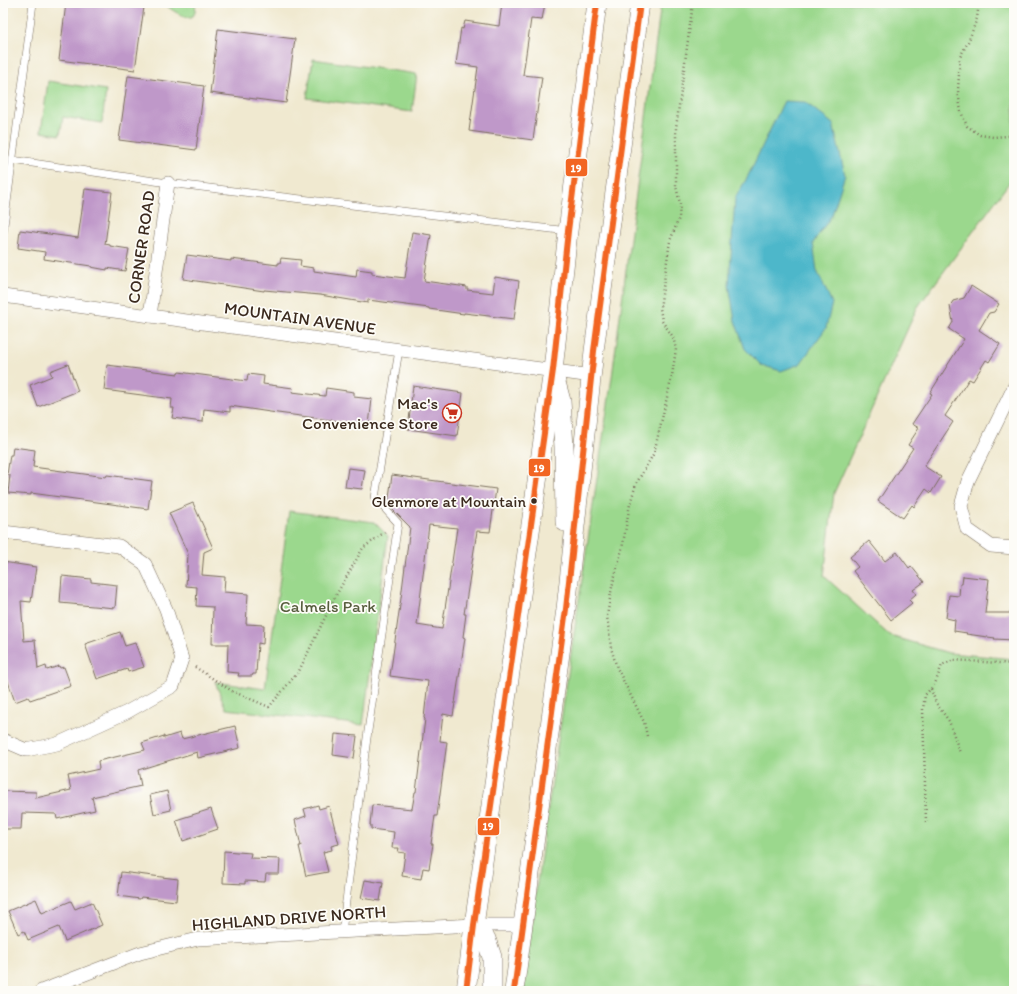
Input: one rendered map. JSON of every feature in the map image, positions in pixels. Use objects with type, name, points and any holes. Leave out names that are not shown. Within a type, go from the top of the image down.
[{"type":"main road","points":[[466,991],[474,925],[553,370],[568,231],[597,3]]},
{"type":"main road","points":[[514,991],[566,609],[592,376],[640,3]]},
{"type":"main road","points":[[553,370],[561,401],[564,447],[566,609]]},
{"type":"main road","points":[[474,925],[486,939],[492,957],[492,991]]},
{"type":"street","name":"CORNER ROAD","points":[[150,316],[168,183]]},
{"type":"street","name":"MOUNTAIN AVENUE","points":[[3,296],[592,376]]},
{"type":"street","points":[[1014,387],[968,481],[961,506],[967,529],[991,546],[1014,548]]},
{"type":"street","points":[[3,532],[119,546],[145,564],[166,608],[182,659],[172,686],[127,712],[57,744],[26,750],[3,740]]},
{"type":"street","name":"HIGHLAND DRIVE NORTH","points":[[40,991],[140,953],[198,939],[474,925],[524,925]]},
{"type":"lane","points":[[3,233],[33,3]]},
{"type":"lane","points":[[12,160],[168,183],[568,231]]},
{"type":"lane","points":[[342,932],[367,738],[398,523],[375,498],[399,350]]},
{"type":"path","points":[[647,736],[644,722],[617,668],[610,648],[607,616],[612,587],[622,549],[630,504],[636,484],[654,453],[672,376],[676,349],[673,337],[662,321],[660,308],[670,241],[679,218],[680,204],[676,186],[676,128],[693,3]]},
{"type":"path","points":[[979,3],[977,18],[969,40],[960,57],[958,91],[961,112],[967,126],[980,135],[993,138],[1014,134]]},
{"type":"path","points":[[182,659],[232,691],[269,707],[299,671],[334,597],[363,548],[398,523]]},
{"type":"path","points":[[926,822],[923,709],[925,695],[935,684],[942,665],[954,660],[1014,664]]},
{"type":"path","points":[[931,689],[936,703],[949,721],[960,753]]},
{"type":"green space","points":[[164,3],[196,3],[195,13],[193,16],[186,17],[173,11]]},
{"type":"green space","points":[[661,3],[1014,3],[1014,176],[917,308],[834,493],[824,576],[890,636],[949,653],[1014,659],[1014,991],[523,991],[537,883],[612,377]]},
{"type":"green space","points":[[313,59],[417,74],[412,112],[307,98]]},
{"type":"green space","points":[[48,81],[106,90],[102,123],[63,117],[60,135],[41,132]]},
{"type":"green space","name":"Calmels Park","points":[[289,511],[374,522],[388,536],[363,725],[226,709],[215,682],[265,689]]},
{"type":"water","points":[[784,101],[805,102],[833,124],[845,175],[832,215],[813,243],[817,271],[832,303],[826,328],[800,364],[781,371],[761,365],[745,349],[735,321],[729,285],[735,198],[747,178]]},
{"type":"building","points":[[66,3],[115,3],[144,7],[135,70],[59,60]]},
{"type":"building","points":[[502,3],[545,3],[542,20],[531,19],[523,75],[542,77],[533,140],[469,131],[478,67],[456,64],[461,28],[463,29],[465,21],[499,26]]},
{"type":"building","points":[[218,29],[295,39],[286,103],[210,93]]},
{"type":"building","points":[[128,76],[204,86],[196,150],[119,140]]},
{"type":"building","points":[[85,189],[112,192],[105,244],[129,249],[125,271],[107,268],[107,270],[44,259],[45,252],[18,248],[20,230],[78,238]]},
{"type":"building","points":[[412,232],[431,235],[424,281],[467,287],[467,290],[493,293],[495,277],[519,281],[514,319],[464,314],[368,300],[368,303],[320,295],[264,291],[183,279],[187,255],[278,265],[281,258],[301,260],[300,266],[314,268],[314,271],[356,277],[357,269],[372,271],[372,274],[405,278]]},
{"type":"building","points":[[971,286],[999,304],[994,312],[989,313],[979,330],[1000,344],[989,362],[986,360],[973,381],[969,379],[945,416],[953,422],[924,466],[941,477],[931,493],[926,489],[914,507],[912,505],[903,518],[878,501],[913,448],[908,445],[919,428],[912,424],[932,394],[930,393],[964,339],[949,329],[953,322],[950,306],[953,301],[964,298]]},
{"type":"building","points":[[68,364],[78,391],[38,407],[30,385],[52,376],[50,371]]},
{"type":"building","points":[[107,365],[178,374],[179,372],[247,381],[248,374],[264,376],[263,384],[293,388],[292,392],[325,396],[326,388],[354,392],[354,397],[372,399],[369,425],[230,406],[230,412],[204,409],[203,422],[172,418],[174,408],[171,408],[172,399],[104,390]]},
{"type":"building","points":[[413,386],[463,393],[457,436],[408,429]]},
{"type":"building","points":[[13,447],[35,450],[33,467],[106,477],[107,475],[152,481],[148,509],[31,493],[31,495],[8,493],[10,475],[7,475],[10,455],[12,455]]},
{"type":"building","points":[[348,468],[365,470],[362,489],[345,487]]},
{"type":"building","points":[[392,475],[496,489],[490,532],[477,531],[464,614],[466,614],[463,637],[465,638],[453,716],[443,714],[440,741],[447,742],[437,816],[435,816],[431,844],[433,844],[429,869],[423,868],[421,879],[402,876],[405,853],[398,852],[399,848],[392,848],[394,832],[371,829],[370,825],[372,805],[412,809],[416,792],[428,681],[390,676],[410,527],[388,505]],"holes":[[[429,525],[457,528],[442,629],[417,625]]]},
{"type":"building","points":[[193,503],[213,548],[204,552],[202,575],[225,577],[224,592],[248,594],[246,624],[264,625],[263,644],[258,643],[256,674],[253,674],[252,676],[238,676],[239,673],[227,672],[228,644],[212,644],[213,607],[196,606],[197,587],[186,586],[188,554],[169,513]]},
{"type":"building","points":[[869,541],[885,561],[897,552],[909,568],[911,566],[924,582],[913,590],[916,594],[909,600],[912,603],[891,620],[853,571],[858,567],[850,557]]},
{"type":"building","points":[[3,562],[36,567],[31,602],[21,601],[24,641],[35,640],[38,669],[46,666],[47,670],[59,666],[60,668],[64,667],[71,686],[30,700],[28,697],[15,702],[3,667]]},
{"type":"building","points":[[62,576],[91,579],[91,582],[117,585],[115,608],[60,603]]},
{"type":"building","points":[[963,576],[989,579],[985,613],[1014,613],[1014,640],[994,639],[995,638],[954,631],[955,620],[946,618],[949,595],[959,596],[960,584],[962,584]]},
{"type":"building","points":[[120,632],[125,646],[135,643],[144,667],[128,672],[127,669],[97,679],[85,644]]},
{"type":"building","points":[[235,726],[240,748],[198,758],[197,752],[138,770],[141,786],[92,797],[95,810],[57,819],[56,814],[22,813],[21,829],[3,829],[3,791],[36,792],[36,798],[71,790],[68,776],[99,769],[98,761],[145,750],[142,743],[180,733],[182,739]]},
{"type":"building","points":[[335,734],[357,736],[354,758],[333,755]]},
{"type":"building","points":[[167,791],[171,810],[154,814],[150,795]]},
{"type":"building","points":[[318,805],[319,809],[329,806],[339,844],[331,846],[332,850],[323,852],[328,872],[306,876],[295,820],[306,816],[304,809]]},
{"type":"building","points":[[211,809],[218,829],[183,841],[176,820]]},
{"type":"building","points":[[224,851],[251,853],[250,858],[280,859],[279,874],[266,874],[265,882],[245,881],[245,884],[223,883]]},
{"type":"building","points":[[121,872],[178,879],[176,901],[118,896]]},
{"type":"building","points":[[365,880],[383,883],[380,901],[361,898]]},
{"type":"building","points":[[36,899],[42,913],[71,901],[75,909],[92,902],[102,925],[65,941],[59,927],[28,940],[24,931],[18,934],[8,911]]},
{"type":"transit line","name":"19","points":[[466,991],[474,925],[553,370],[568,231],[597,3]]},
{"type":"transit line","name":"19","points":[[514,991],[566,609],[594,351],[640,3]]},
{"type":"place","name":"Mac's Convenience Store","points":[[452,413]]},
{"type":"place","name":"Glenmore at Mountain","points":[[534,501]]}]
